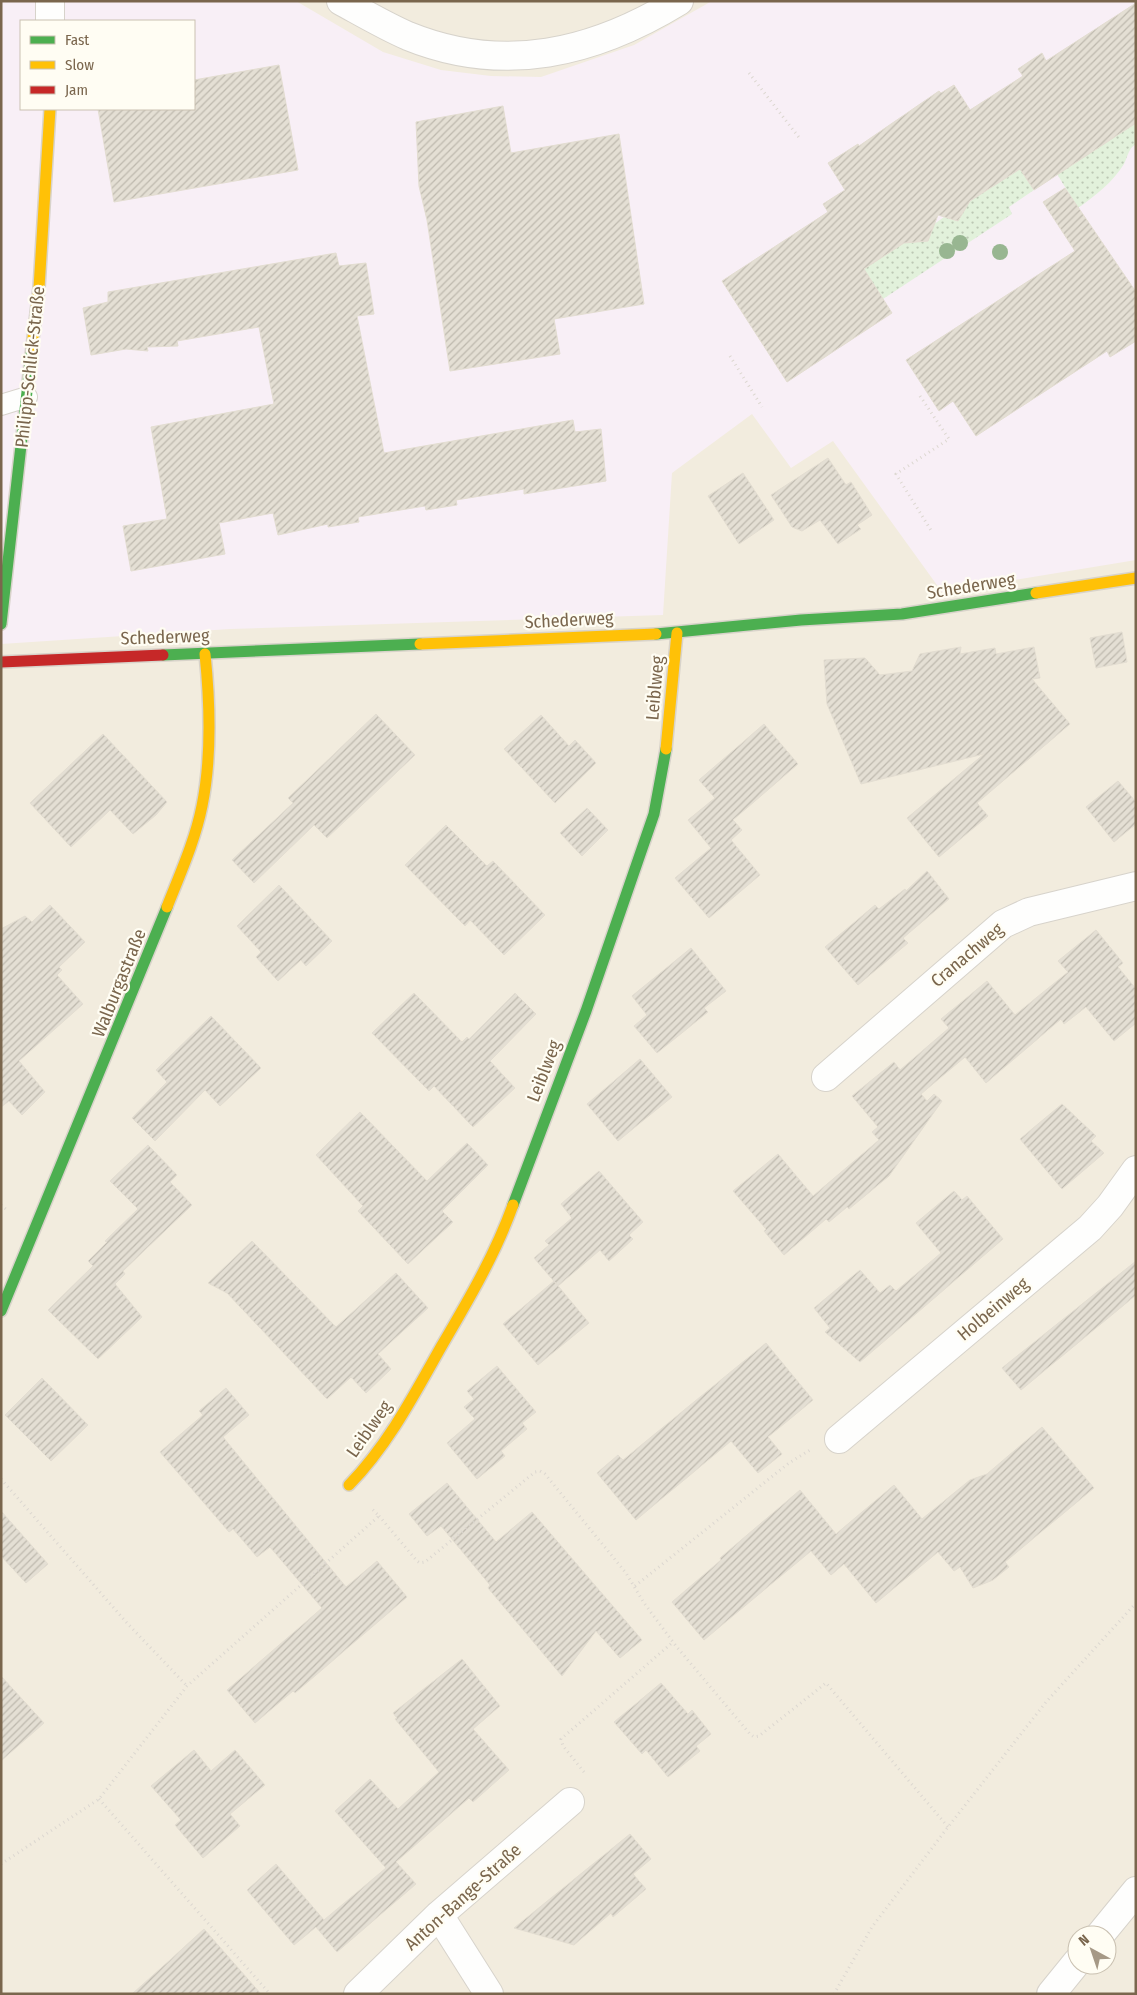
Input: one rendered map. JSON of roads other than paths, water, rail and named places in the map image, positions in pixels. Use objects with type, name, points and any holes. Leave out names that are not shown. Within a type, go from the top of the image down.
[{"type":"street","points":[[50,1],[50,20]]},
{"type":"street","points":[[341,1],[388,27],[429,43],[472,53],[534,56],[573,48],[626,30],[680,1]]},
{"type":"street","name":"Philipp-Schlick-Straße","points":[[1,624],[39,288],[50,110]]},
{"type":"street","name":"Schederweg","points":[[1,662],[677,633],[801,620],[902,614],[1136,578]]},
{"type":"street","name":"Leiblweg","points":[[349,1485],[370,1463],[406,1409],[471,1294],[504,1230],[586,1011],[654,814],[666,753],[677,633]]},
{"type":"street","name":"Walburgastraße","points":[[1,1310],[148,960],[189,852],[202,806],[207,762],[209,691],[205,654]]},
{"type":"street","name":"Cranachweg","points":[[826,1077],[1003,924],[1029,912],[1136,886]]},
{"type":"street","name":"Holbeinweg","points":[[839,1439],[1090,1228],[1110,1206],[1136,1170]]},
{"type":"street","name":"Anton-Bange-Straße","points":[[358,1994],[439,1915],[570,1802]]},
{"type":"street","points":[[1108,1925],[1136,1891]]},
{"type":"street","points":[[439,1915],[489,1994]]},
{"type":"street","points":[[1051,1994],[1067,1974]]},
{"type":"lane","points":[[1,405],[27,397]]}]
